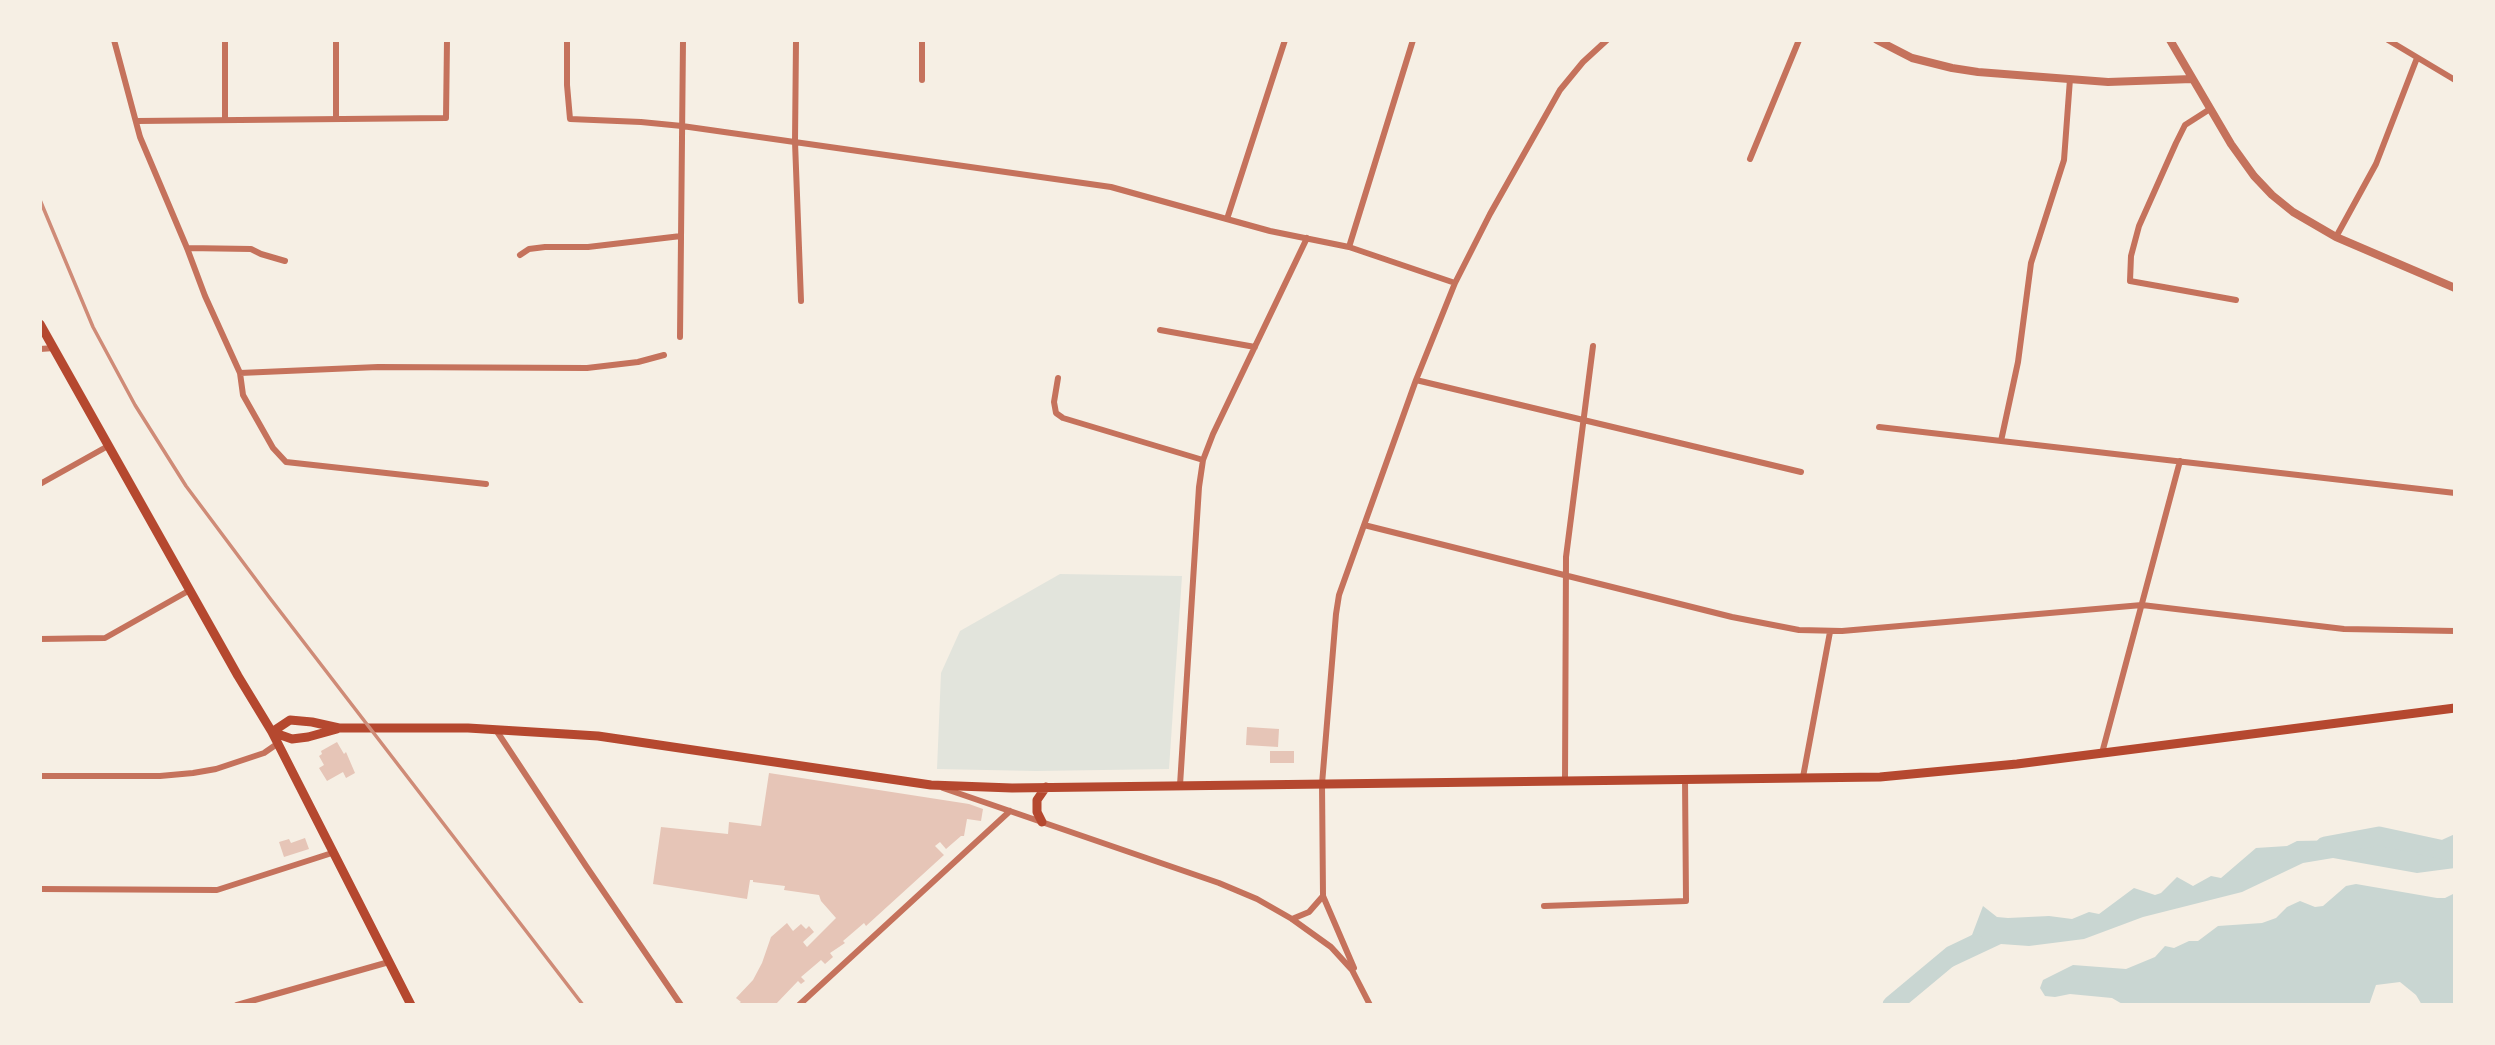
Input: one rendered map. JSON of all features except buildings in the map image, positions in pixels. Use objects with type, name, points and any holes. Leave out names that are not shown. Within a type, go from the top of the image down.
[{"type":"main road","points":[[40,324],[272,732],[411,1005]]},
{"type":"main road","points":[[272,732],[290,720],[339,728],[496,730],[598,736],[939,786],[1322,784],[1880,777],[2102,753],[2455,708]]},
{"type":"main road","points":[[272,732],[292,739],[339,728]]},
{"type":"main road","points":[[1042,822],[1037,812],[1037,800],[1046,787]]},
{"type":"street","points":[[114,40],[140,137],[205,296],[240,373],[243,395],[273,448],[286,462],[486,484]]},
{"type":"street","points":[[225,40],[225,120]]},
{"type":"street","points":[[336,40],[336,119]]},
{"type":"street","points":[[137,121],[446,118],[447,40]]},
{"type":"street","points":[[567,40],[570,119],[682,126],[1111,187],[1227,219],[1349,247],[1455,283]]},
{"type":"street","points":[[680,337],[684,40]]},
{"type":"street","points":[[796,40],[795,142],[801,301]]},
{"type":"street","points":[[922,40],[922,80]]},
{"type":"street","points":[[1227,219],[1285,40]]},
{"type":"street","points":[[1349,247],[1413,40]]},
{"type":"street","points":[[1370,1005],[1323,896],[1322,784],[1339,595],[1416,380],[1455,283],[1490,214],[1560,90],[1583,62],[1608,40]]},
{"type":"street","points":[[1749,159],[1799,40]]},
{"type":"street","points":[[1877,40],[1912,58],[1952,68],[2070,79],[2145,82],[2192,79]]},
{"type":"street","points":[[2170,40],[2210,109],[2254,176],[2293,212],[2336,237],[2455,288]]},
{"type":"street","points":[[2388,40],[2455,80]]},
{"type":"street","points":[[2336,237],[2376,164],[2417,58]]},
{"type":"street","points":[[2001,441],[2018,362],[2031,263],[2064,160],[2070,79]]},
{"type":"street","points":[[2210,109],[2185,125],[2175,143],[2139,226],[2131,256],[2130,281],[2236,300]]},
{"type":"street","points":[[520,255],[529,249],[545,247],[587,247],[681,236]]},
{"type":"street","points":[[1180,785],[1203,460],[1213,433],[1307,238]]},
{"type":"street","points":[[187,248],[251,248],[285,261]]},
{"type":"street","points":[[1160,330],[1255,347]]},
{"type":"street","points":[[1565,781],[1566,576],[1593,346]]},
{"type":"street","points":[[40,349],[54,348]]},
{"type":"street","points":[[240,373],[378,368],[587,368],[638,362],[664,355]]},
{"type":"street","points":[[1058,378],[1054,402],[1056,413],[1063,418],[1203,460]]},
{"type":"street","points":[[1416,380],[1801,472]]},
{"type":"street","points":[[1880,427],[2455,493]]},
{"type":"street","points":[[40,484],[108,446]]},
{"type":"street","points":[[2102,753],[2180,461]]},
{"type":"street","points":[[1364,525],[1766,625],[1830,632],[2142,605],[2344,629],[2455,631]]},
{"type":"street","points":[[40,639],[105,638],[190,590]]},
{"type":"street","points":[[1803,777],[1830,632]]},
{"type":"street","points":[[496,730],[681,1005]]},
{"type":"street","points":[[40,776],[160,776],[193,773],[216,769],[264,753],[278,744]]},
{"type":"street","points":[[1544,906],[1686,901],[1685,778]]},
{"type":"street","points":[[939,786],[1219,883],[1257,899],[1292,919],[1331,947],[1360,983]]},
{"type":"street","points":[[799,1005],[1010,811]]},
{"type":"street","points":[[40,889],[216,890],[332,853]]},
{"type":"street","points":[[1292,919],[1309,912],[1323,896]]},
{"type":"street","points":[[237,1005],[388,962]]},
{"type":"shaded area","points":[[1060,574],[1182,576],[1169,769],[937,769],[941,673],[960,631]]},
{"type":"shaded area","points":[[2455,834],[2455,868],[2417,873],[2333,858],[2303,863],[2242,892],[2143,917],[2084,939],[2029,946],[2001,944],[1952,967],[1952,955],[1972,935],[1983,906],[1997,917],[2049,916],[2072,919],[2089,912],[2099,914],[2134,888],[2155,895],[2161,893],[2177,877],[2193,886],[2211,876],[2221,878],[2256,848],[2287,846],[2297,841],[2347,840],[2395,846],[2423,845]]},
{"type":"shaded area","points":[[2356,884],[2437,898],[2445,898],[2455,893],[2455,1005],[2422,1005],[2416,995],[2400,982],[2376,985],[2369,1005],[2124,1005],[2112,998],[2070,994],[2045,996],[2040,988],[2043,980],[2073,965],[2126,969],[2155,957],[2165,946],[2174,948],[2189,941],[2198,941],[2218,926],[2262,923],[2276,918],[2287,907],[2300,901],[2315,907],[2323,906],[2346,886]]},
{"type":"waterway","points":[[2325,846],[2379,836],[2444,850],[2455,848]]},
{"type":"waterway","points":[[1892,1005],[1952,955],[1975,944]]},
{"type":"railway","points":[[40,200],[93,327],[135,405],[186,486],[583,1005]]}]
